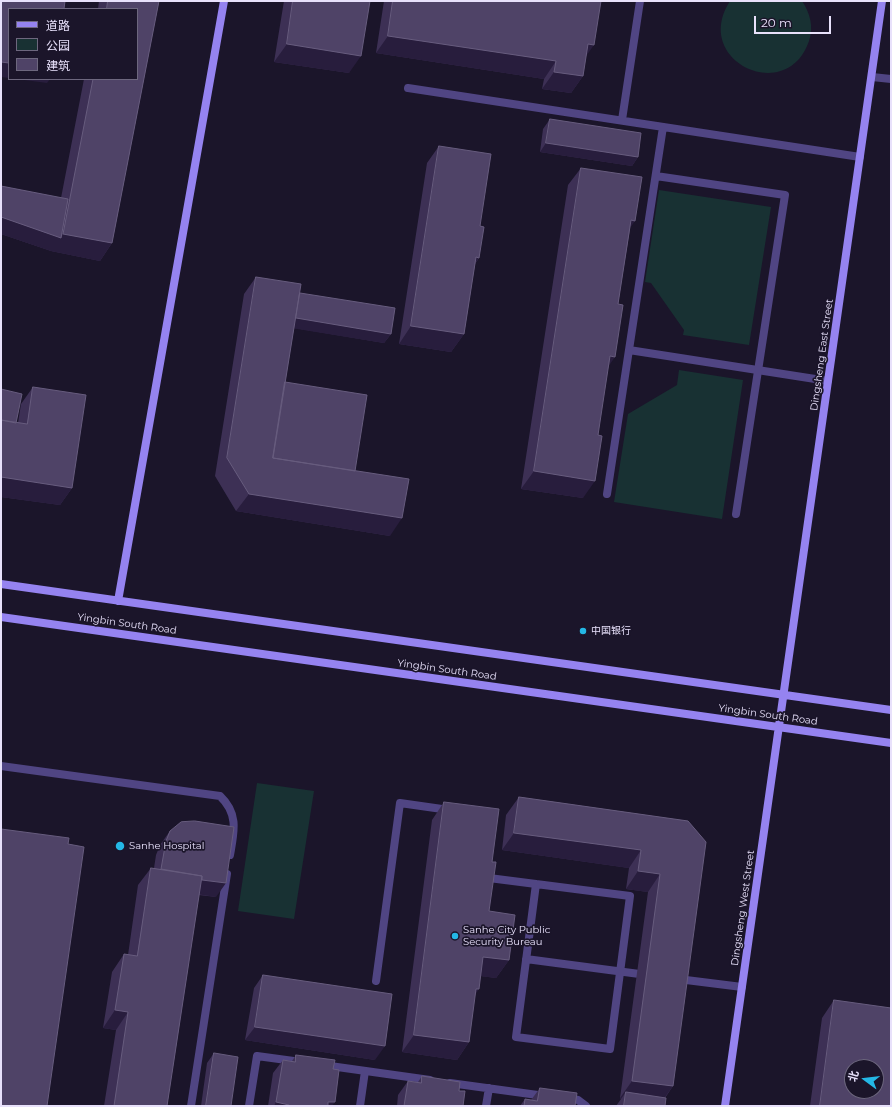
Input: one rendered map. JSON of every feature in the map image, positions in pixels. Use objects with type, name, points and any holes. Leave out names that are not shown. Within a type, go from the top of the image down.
[{"type":"main road","points":[[118,601],[224,1]]},
{"type":"main road","name":"Dingsheng East Street","points":[[781,712],[882,1]]},
{"type":"main road","points":[[1,584],[891,710]]},
{"type":"main road","name":"Yingbin South Road","points":[[1,617],[891,743]]},
{"type":"main road","name":"Dingsheng West Street","points":[[725,1106],[781,712]]},
{"type":"street","points":[[622,120],[640,1]]},
{"type":"street","points":[[872,77],[891,79]]},
{"type":"street","points":[[408,88],[860,157]]},
{"type":"street","points":[[607,494],[664,127]]},
{"type":"street","points":[[656,176],[785,195],[736,514]]},
{"type":"street","points":[[629,350],[828,381]]},
{"type":"street","points":[[1,766],[220,796],[229,804],[235,825],[191,1106]]},
{"type":"street","points":[[376,981],[400,803],[460,811]]},
{"type":"street","points":[[492,863],[490,878],[630,896],[610,1049],[516,1037],[536,884]]},
{"type":"street","points":[[526,959],[742,987]]},
{"type":"street","points":[[249,1106],[257,1056],[578,1100],[586,1106]]},
{"type":"street","points":[[360,1106],[365,1071]]},
{"type":"street","points":[[486,1106],[489,1088]]},
{"type":"green space","points":[[730,1],[802,1],[809,15],[811,31],[809,41],[798,60],[782,71],[764,73],[747,68],[732,57],[723,42],[721,23]]},
{"type":"green space","points":[[659,190],[771,207],[749,345],[683,335],[684,330],[651,283],[645,282]]},
{"type":"green space","points":[[679,370],[743,380],[722,519],[614,502],[628,414],[677,385]]},
{"type":"green space","points":[[257,783],[314,791],[294,919],[238,911]]},
{"type":"building","points":[[1,1],[65,1],[64,8],[8,8],[8,63],[1,62]]},
{"type":"building","points":[[108,1],[159,1],[112,243],[63,234],[93,80],[138,80],[138,8],[107,8]]},
{"type":"building","points":[[293,1],[370,1],[361,56],[287,44]]},
{"type":"building","points":[[393,1],[601,1],[594,45],[588,44],[583,76],[554,72],[556,61],[388,36]]},
{"type":"building","points":[[550,119],[641,133],[638,157],[546,143]]},
{"type":"building","points":[[439,146],[491,154],[480,226],[484,227],[479,258],[476,257],[464,334],[411,326]]},
{"type":"building","points":[[581,168],[642,177],[635,221],[631,220],[618,304],[623,305],[615,357],[610,356],[598,435],[602,436],[595,481],[534,471]]},
{"type":"building","points":[[1,186],[68,199],[61,238],[1,217]]},
{"type":"building","points":[[256,277],[301,284],[273,458],[409,479],[402,518],[249,494],[227,458]]},
{"type":"building","points":[[300,293],[395,308],[391,334],[296,318]]},
{"type":"building","points":[[285,382],[367,395],[355,471],[273,458]]},
{"type":"building","points":[[33,387],[86,395],[72,488],[1,477],[1,420],[27,424]]},
{"type":"building","points":[[1,389],[22,394],[16,423],[1,420]]},
{"type":"building","points":[[519,797],[688,821],[706,842],[673,1086],[632,1081],[660,874],[638,871],[641,850],[514,833]]},
{"type":"building","points":[[444,802],[499,809],[492,862],[496,862],[489,911],[515,915],[509,960],[483,957],[479,989],[476,989],[469,1042],[414,1035]]},
{"type":"building","points":[[195,821],[234,827],[226,883],[202,880],[202,876],[161,869],[166,841],[170,831],[181,822]]},
{"type":"building","points":[[1,829],[69,838],[68,844],[84,847],[47,1106],[1,1106]]},
{"type":"building","points":[[151,868],[202,876],[167,1106],[114,1106],[128,1012],[115,1010],[124,954],[137,956]]},
{"type":"building","points":[[263,975],[392,994],[385,1046],[255,1027]]},
{"type":"building","points":[[834,1000],[891,1008],[891,1106],[820,1106]]},
{"type":"building","points":[[214,1053],[238,1057],[231,1106],[206,1106]]},
{"type":"building","points":[[296,1055],[335,1060],[333,1069],[339,1070],[335,1102],[328,1102],[328,1106],[289,1106],[276,1102],[283,1060],[295,1062]]},
{"type":"building","points":[[422,1076],[460,1082],[459,1091],[465,1091],[463,1106],[404,1106],[408,1081],[421,1083]]},
{"type":"building","points":[[540,1088],[577,1093],[575,1106],[524,1106],[525,1099],[537,1101]]},
{"type":"building","points":[[626,1092],[666,1098],[665,1106],[624,1106]]},
{"type":"place","name":"中国银行","points":[[583,631]]},
{"type":"place","name":"Sanhe Hospital","points":[[120,846]]},
{"type":"place","name":"Sanhe City Public Security Bureau","points":[[455,936]]}]
